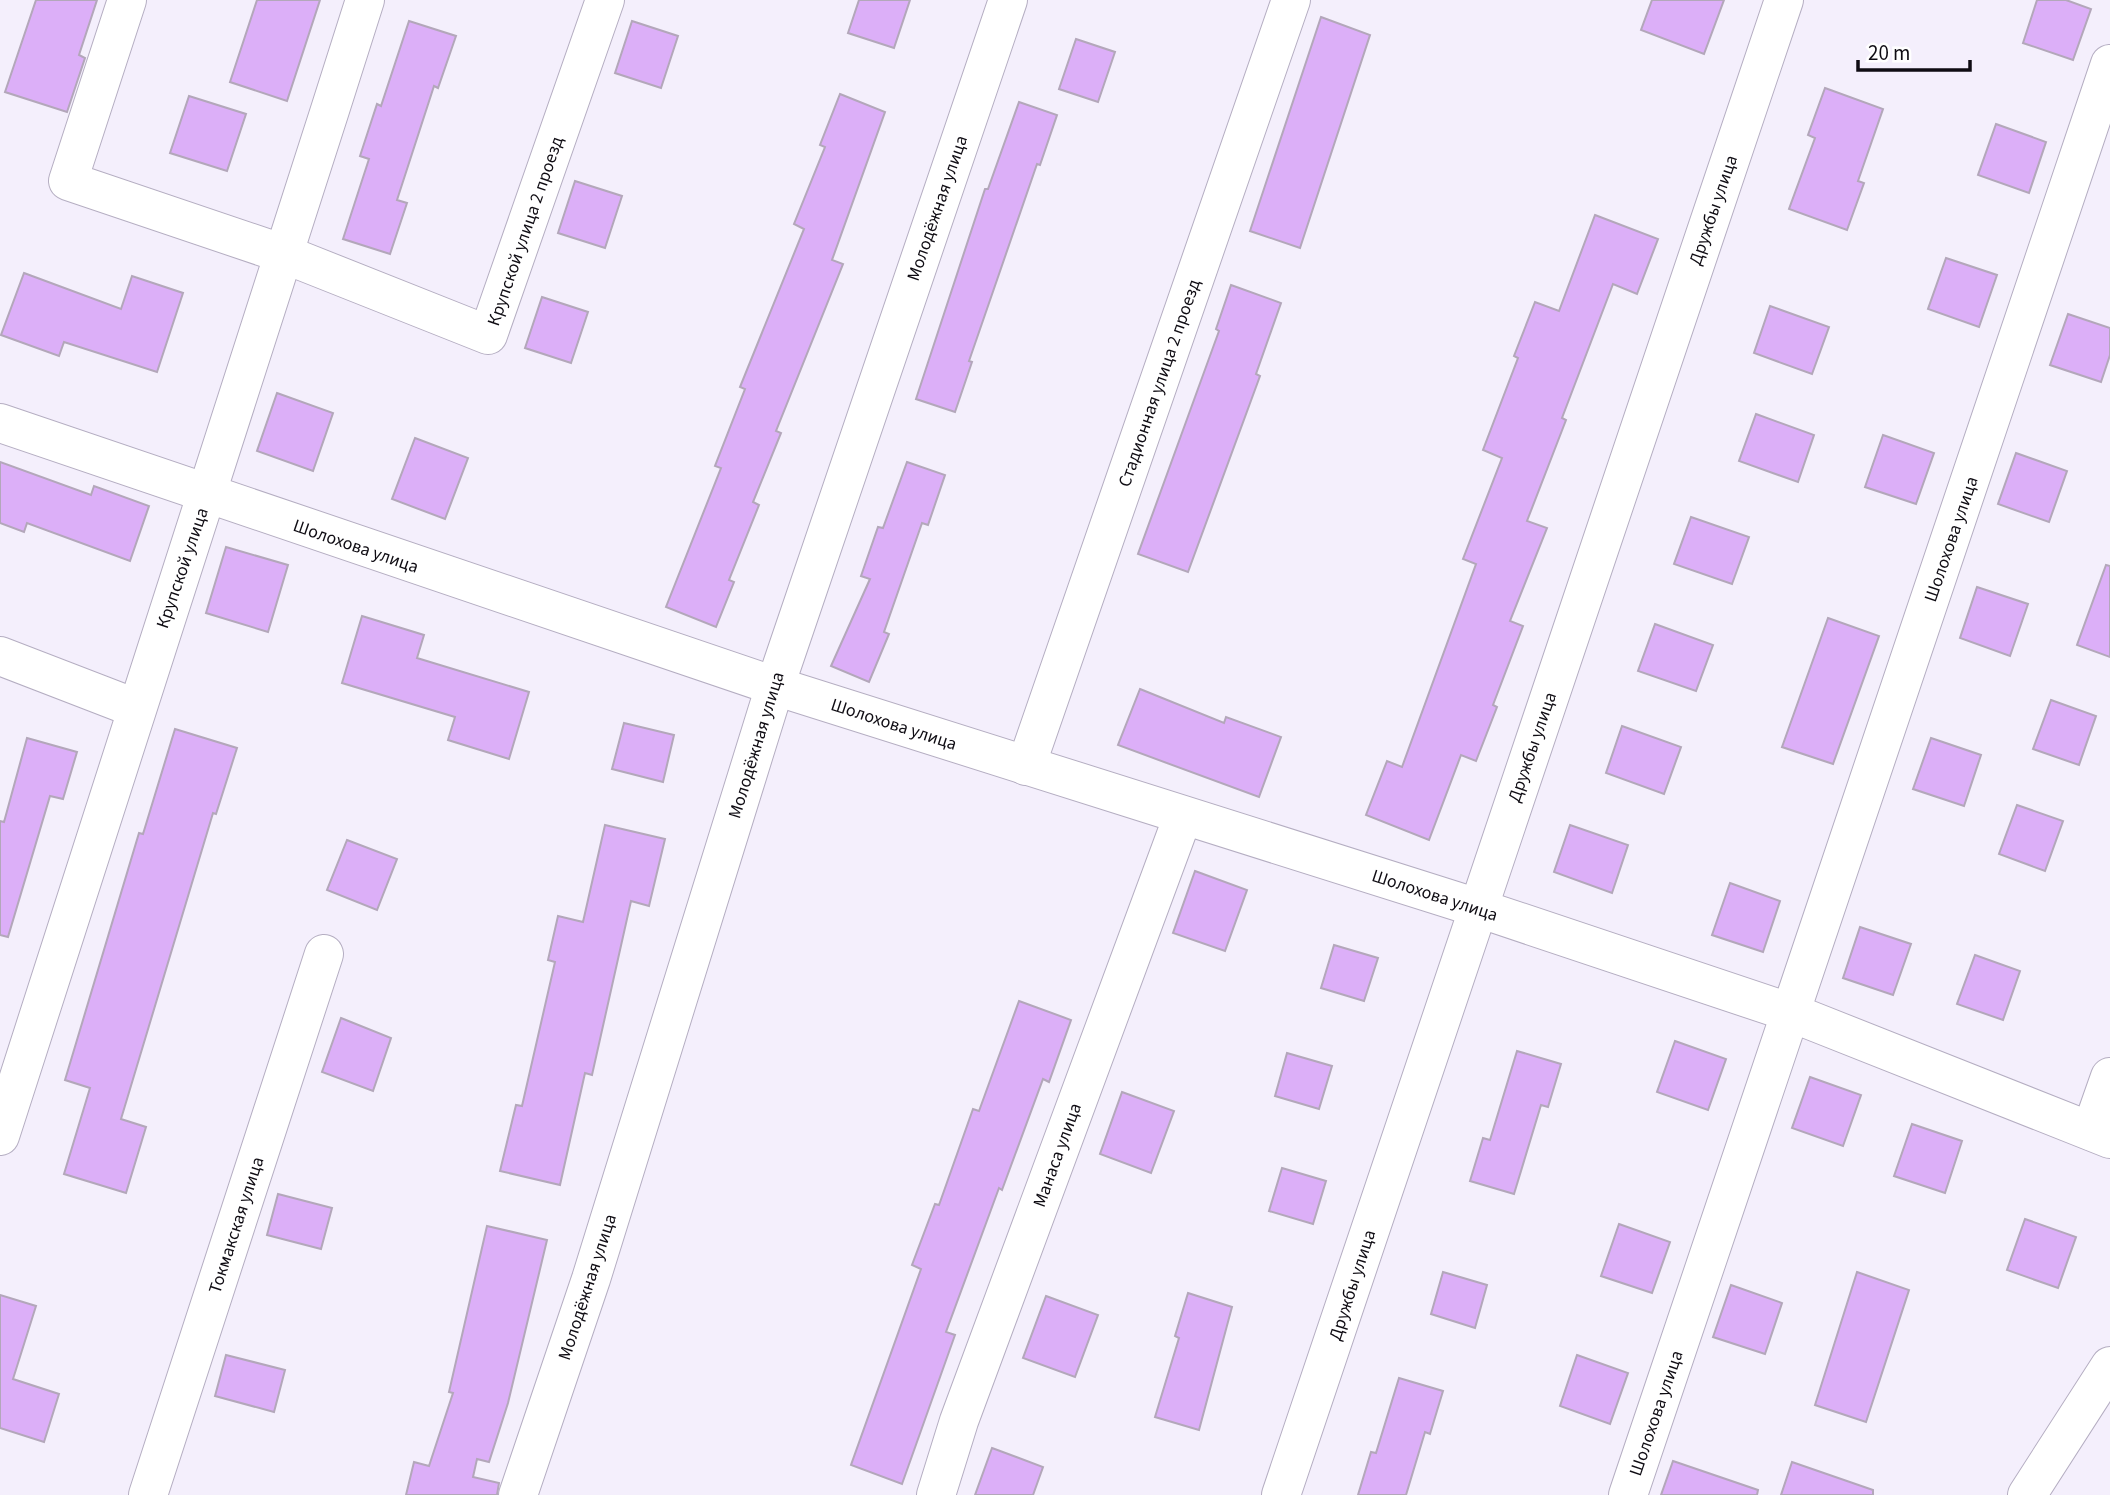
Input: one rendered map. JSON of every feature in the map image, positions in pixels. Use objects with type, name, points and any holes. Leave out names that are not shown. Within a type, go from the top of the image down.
[{"type":"street","points":[[127,0],[68,181],[284,254]]},
{"type":"street","name":"Крупской улица","points":[[0,1136],[135,708],[207,496],[365,0]]},
{"type":"street","name":"Крупской улица 2 проезд","points":[[284,254],[488,335],[605,0]]},
{"type":"street","name":"Молодёжная улица","points":[[518,1495],[595,1266],[775,686],[1008,0]]},
{"type":"street","name":"Стадионная улица 2 проезд","points":[[1026,766],[1291,0]]},
{"type":"street","name":"Дружбы улица","points":[[1282,1495],[1784,0]]},
{"type":"street","name":"Шолохова улица","points":[[1628,1495],[1793,1013],[2110,64]]},
{"type":"street","name":"Шолохова улица","points":[[0,423],[207,496],[775,686],[1478,908],[1793,1013],[2101,1135]]},
{"type":"street","points":[[0,656],[135,708]]},
{"type":"street","name":"Манаса улица","points":[[936,1495],[959,1421],[1182,816]]},
{"type":"street","name":"Токмакская улица","points":[[148,1495],[324,954]]},
{"type":"street","points":[[2101,1135],[2110,1077]]},
{"type":"street","points":[[2027,1495],[2110,1366]]},
{"type":"building","points":[[36,0],[97,0],[79,55],[85,58],[67,112],[5,92]]},
{"type":"building","points":[[257,0],[320,0],[287,101],[230,82]]},
{"type":"building","points":[[859,0],[910,0],[894,48],[848,33]]},
{"type":"building","points":[[1652,0],[1724,0],[1704,54],[1641,30]]},
{"type":"building","points":[[2037,0],[2066,0],[2091,9],[2073,60],[2023,43]]},
{"type":"building","points":[[1321,17],[1370,35],[1300,248],[1250,231]]},
{"type":"building","points":[[409,21],[456,36],[438,88],[434,86],[397,200],[407,203],[390,254],[343,239],[369,159],[360,156],[377,104],[381,106]]},
{"type":"building","points":[[632,21],[678,36],[661,88],[615,73]]},
{"type":"building","points":[[1076,39],[1115,52],[1098,102],[1059,89]]},
{"type":"building","points":[[1825,88],[1883,109],[1858,181],[1864,183],[1847,230],[1789,209],[1815,138],[1808,135]]},
{"type":"building","points":[[840,94],[885,112],[832,260],[843,264],[776,431],[781,433],[753,502],[759,505],[729,580],[734,582],[716,627],[666,607],[721,468],[715,466],[745,389],[740,387],[804,229],[794,224],[825,147],[820,145]]},
{"type":"building","points":[[189,96],[246,114],[227,171],[170,153]]},
{"type":"building","points":[[1019,102],[1057,115],[1040,165],[1037,164],[969,361],[972,362],[955,412],[916,399],[985,189],[988,189]]},
{"type":"building","points":[[1996,124],[2046,142],[2029,193],[1978,175]]},
{"type":"building","points":[[575,181],[622,196],[605,248],[558,233]]},
{"type":"building","points":[[1595,215],[1658,239],[1637,294],[1613,284],[1562,418],[1566,420],[1527,521],[1547,528],[1510,621],[1523,626],[1493,705],[1497,707],[1476,761],[1461,755],[1429,840],[1366,815],[1387,761],[1402,767],[1476,564],[1463,559],[1502,458],[1483,450],[1518,358],[1514,356],[1535,302],[1559,311]]},
{"type":"building","points":[[1946,258],[1997,275],[1979,327],[1928,309]]},
{"type":"building","points":[[24,273],[121,309],[132,276],[183,293],[157,372],[64,342],[59,356],[1,335]]},
{"type":"building","points":[[1231,285],[1281,303],[1256,374],[1260,376],[1188,572],[1138,554],[1219,331],[1216,329]]},
{"type":"building","points":[[542,297],[588,312],[571,363],[525,348]]},
{"type":"building","points":[[1770,306],[1829,327],[1812,374],[1754,353]]},
{"type":"building","points":[[2068,314],[2110,328],[2110,355],[2101,382],[2050,365]]},
{"type":"building","points":[[277,393],[333,413],[313,471],[257,451]]},
{"type":"building","points":[[1756,414],[1814,435],[1798,482],[1739,461]]},
{"type":"building","points":[[1883,435],[1934,453],[1916,504],[1865,487]]},
{"type":"building","points":[[415,438],[468,458],[445,519],[392,499]]},
{"type":"building","points":[[2016,453],[2067,471],[2049,522],[1998,504]]},
{"type":"building","points":[[0,462],[91,495],[94,486],[149,506],[130,561],[27,523],[24,532],[0,523]]},
{"type":"building","points":[[907,462],[945,475],[928,525],[922,523],[884,632],[889,634],[869,682],[831,666],[870,579],[861,576],[878,527],[883,528]]},
{"type":"building","points":[[1691,517],[1749,537],[1732,584],[1674,564]]},
{"type":"building","points":[[226,547],[288,565],[268,632],[206,613]]},
{"type":"building","points":[[2106,565],[2110,566],[2110,657],[2077,645]]},
{"type":"building","points":[[1977,587],[2028,604],[2010,656],[1960,638]]},
{"type":"building","points":[[362,616],[424,635],[417,658],[529,692],[509,759],[448,740],[455,717],[342,683]]},
{"type":"building","points":[[1828,618],[1879,636],[1833,764],[1782,747]]},
{"type":"building","points":[[1655,624],[1713,645],[1696,691],[1638,671]]},
{"type":"building","points":[[1140,689],[1224,723],[1226,717],[1281,737],[1259,797],[1118,745]]},
{"type":"building","points":[[2051,700],[2096,716],[2079,765],[2033,749]]},
{"type":"building","points":[[624,723],[674,735],[663,782],[612,769]]},
{"type":"building","points":[[1622,726],[1681,747],[1664,794],[1606,773]]},
{"type":"building","points":[[175,729],[237,748],[216,814],[213,813],[121,1119],[146,1127],[126,1193],[64,1174],[90,1088],[65,1080],[139,833],[143,834]]},
{"type":"building","points":[[27,738],[77,752],[63,799],[50,796],[8,937],[0,935],[0,821],[4,822]]},
{"type":"building","points":[[1931,738],[1981,755],[1964,806],[1913,789]]},
{"type":"building","points":[[2017,805],[2063,821],[2045,871],[1999,854]]},
{"type":"building","points":[[605,825],[665,839],[649,906],[631,901],[592,1075],[585,1073],[560,1185],[500,1171],[516,1105],[522,1106],[555,962],[548,960],[558,916],[583,922]]},
{"type":"building","points":[[1570,825],[1628,845],[1612,893],[1554,872]]},
{"type":"building","points":[[347,840],[397,859],[377,910],[327,890]]},
{"type":"building","points":[[1195,871],[1247,890],[1225,951],[1173,933]]},
{"type":"building","points":[[1730,883],[1780,901],[1763,952],[1712,935]]},
{"type":"building","points":[[1860,927],[1911,944],[1893,995],[1843,978]]},
{"type":"building","points":[[1334,945],[1378,958],[1364,1001],[1321,988]]},
{"type":"building","points":[[1975,955],[2020,971],[2003,1020],[1957,1004]]},
{"type":"building","points":[[1019,1001],[1071,1020],[1049,1082],[1043,1079],[1002,1190],[999,1188],[946,1332],[955,1335],[902,1484],[851,1465],[921,1269],[912,1265],[935,1204],[939,1205],[973,1109],[979,1111]]},
{"type":"building","points":[[341,1018],[391,1038],[373,1091],[322,1072]]},
{"type":"building","points":[[1675,1041],[1726,1059],[1708,1110],[1657,1092]]},
{"type":"building","points":[[1517,1051],[1561,1064],[1548,1107],[1541,1105],[1514,1194],[1470,1181],[1483,1138],[1490,1140]]},
{"type":"building","points":[[1287,1053],[1332,1066],[1319,1109],[1275,1096]]},
{"type":"building","points":[[1810,1077],[1861,1095],[1843,1146],[1792,1128]]},
{"type":"building","points":[[1122,1092],[1174,1111],[1151,1173],[1100,1154]]},
{"type":"building","points":[[1912,1124],[1962,1141],[1945,1193],[1894,1176]]},
{"type":"building","points":[[1282,1168],[1326,1181],[1313,1224],[1269,1211]]},
{"type":"building","points":[[278,1194],[332,1208],[321,1249],[267,1235]]},
{"type":"building","points":[[2025,1219],[2076,1237],[2058,1288],[2007,1270]]},
{"type":"building","points":[[1619,1224],[1670,1242],[1652,1293],[1601,1276]]},
{"type":"building","points":[[487,1226],[547,1240],[508,1403],[489,1462],[477,1459],[473,1477],[499,1483],[497,1495],[406,1495],[414,1462],[429,1466],[453,1393],[449,1392]]},
{"type":"building","points":[[1443,1272],[1487,1285],[1475,1328],[1431,1314]]},
{"type":"building","points":[[1857,1272],[1909,1290],[1866,1422],[1815,1405]]},
{"type":"building","points":[[1731,1285],[1782,1303],[1765,1354],[1713,1337]]},
{"type":"building","points":[[1188,1293],[1232,1307],[1199,1430],[1155,1417],[1179,1338],[1175,1336]]},
{"type":"building","points":[[0,1295],[36,1306],[13,1379],[59,1394],[44,1442],[0,1428]]},
{"type":"building","points":[[1046,1296],[1098,1315],[1075,1377],[1023,1358]]},
{"type":"building","points":[[226,1355],[285,1370],[274,1412],[215,1396]]},
{"type":"building","points":[[1577,1355],[1628,1373],[1610,1424],[1560,1406]]},
{"type":"building","points":[[1399,1378],[1443,1391],[1430,1434],[1425,1432],[1406,1495],[1358,1495],[1371,1452],[1376,1453]]},
{"type":"building","points":[[992,1448],[1043,1467],[1033,1495],[975,1495]]},
{"type":"building","points":[[1673,1461],[1758,1490],[1757,1495],[1661,1495]]},
{"type":"building","points":[[1792,1462],[1873,1490],[1873,1495],[1781,1495]]}]
